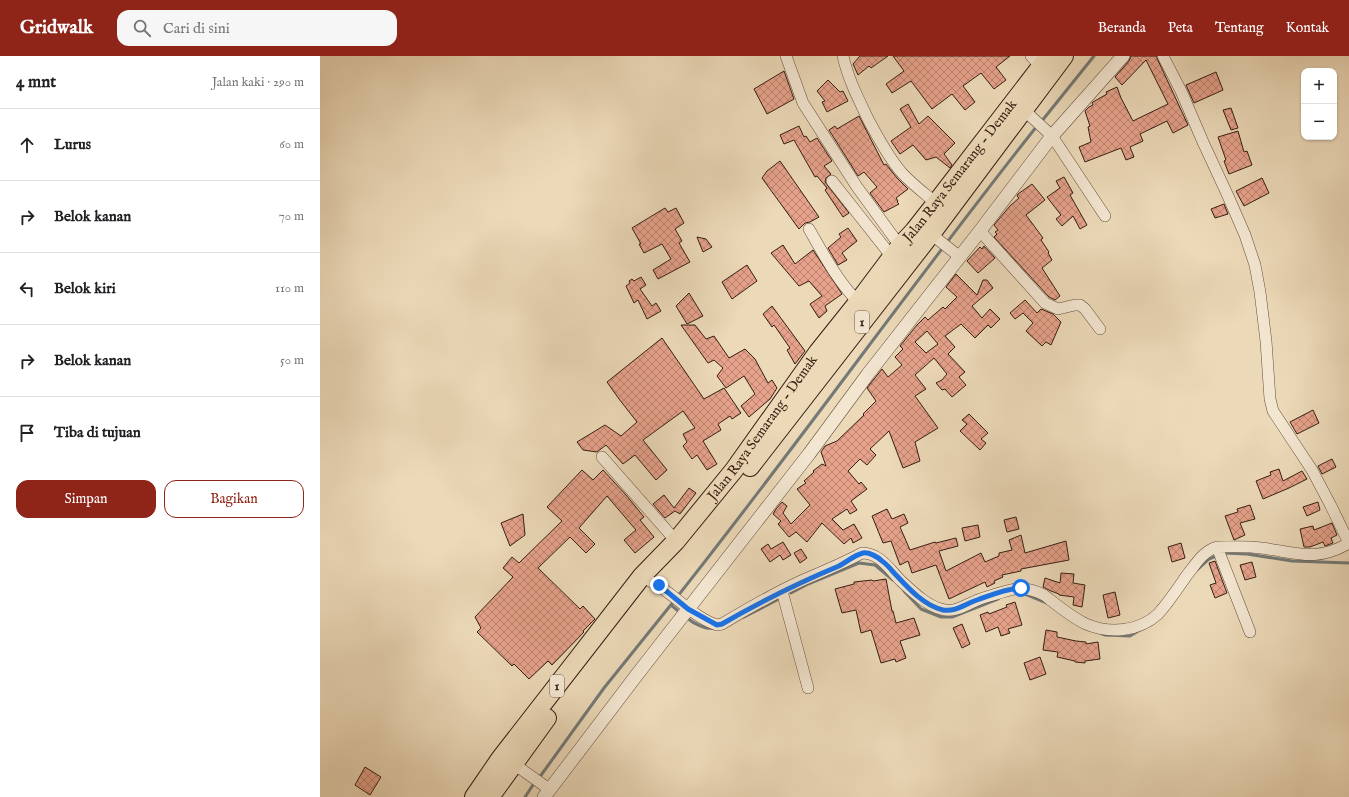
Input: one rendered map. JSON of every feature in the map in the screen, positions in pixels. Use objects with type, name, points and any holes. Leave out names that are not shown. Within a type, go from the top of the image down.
[{"type":"highway","name":"Jalan Raya Semarang - Demak","points":[[474,797],[500,759],[642,576],[676,541],[734,470],[818,352],[896,252],[936,203],[984,151],[1027,112],[1064,56]]},
{"type":"highway","name":"Jalan Raya Semarang - Demak","points":[[490,797],[654,583],[740,478],[932,236],[1040,60]]},
{"type":"street","points":[[786,56],[803,103],[857,187],[896,252]]},
{"type":"street","points":[[843,56],[846,73],[855,93],[887,153],[901,172],[936,203]]},
{"type":"street","points":[[514,764],[529,775],[546,791],[804,460],[958,256],[980,231],[1050,135],[1122,56]]},
{"type":"street","points":[[654,583],[688,608],[717,625],[722,624],[782,591],[844,564],[862,553],[866,553],[882,561],[915,594],[929,604],[942,610],[953,611],[977,600],[1013,588],[1021,588],[1044,595],[1086,624],[1101,628],[1124,630],[1139,626],[1158,613],[1202,556],[1209,550],[1217,547],[1260,547],[1314,555],[1334,551],[1349,543],[1312,470],[1273,411],[1270,399],[1266,341],[1260,292],[1255,265],[1245,235],[1181,91],[1163,56]]},
{"type":"street","points":[[1027,112],[1050,135],[1106,216]]},
{"type":"street","points":[[832,181],[896,252]]},
{"type":"street","points":[[809,229],[832,270],[858,302]]},
{"type":"street","points":[[980,231],[1045,303],[1058,308],[1080,305],[1085,308],[1100,329]]},
{"type":"street","points":[[932,236],[958,256]]},
{"type":"street","points":[[602,457],[676,541]]},
{"type":"street","points":[[1217,547],[1250,632]]},
{"type":"street","points":[[782,591],[808,688]]},
{"type":"building","points":[[860,56],[888,56],[871,68],[869,66],[858,75],[853,64]]},
{"type":"building","points":[[893,56],[1010,56],[996,67],[1006,80],[994,89],[981,73],[963,86],[975,102],[965,110],[952,94],[932,109],[911,81],[892,93],[886,84],[904,71]]},
{"type":"building","points":[[1131,56],[1156,56],[1188,125],[1173,133],[1167,121],[1140,134],[1143,141],[1130,147],[1134,157],[1126,160],[1121,148],[1085,162],[1079,147],[1091,142],[1088,127],[1090,126],[1085,111],[1093,105],[1093,102],[1107,94],[1106,92],[1117,87],[1133,121],[1168,104],[1146,60],[1122,85],[1115,77],[1129,61]]},
{"type":"building","points":[[784,71],[794,99],[767,114],[754,89]]},
{"type":"building","points":[[1216,72],[1223,90],[1194,103],[1186,85]]},
{"type":"building","points":[[828,80],[840,92],[843,91],[848,101],[827,112],[822,102],[825,101],[817,91]]},
{"type":"building","points":[[908,104],[919,124],[928,116],[955,143],[944,154],[952,165],[950,168],[936,157],[926,160],[913,145],[900,154],[891,141],[911,127],[900,109]]},
{"type":"building","points":[[1231,108],[1238,128],[1231,130],[1223,110]]},
{"type":"building","points":[[859,116],[884,165],[886,164],[908,189],[896,198],[899,204],[884,212],[870,193],[877,187],[864,172],[858,176],[829,130],[835,126],[837,129]]},
{"type":"building","points":[[799,126],[804,137],[806,136],[810,142],[817,138],[832,161],[824,166],[831,174],[826,178],[825,182],[849,213],[843,217],[825,190],[827,188],[817,176],[815,177],[794,140],[784,144],[780,135]]},
{"type":"building","points":[[1238,131],[1244,152],[1247,151],[1252,165],[1229,174],[1218,137]]},
{"type":"building","points":[[780,161],[819,217],[805,223],[799,229],[762,178],[767,171]]},
{"type":"building","points":[[1064,177],[1073,193],[1070,195],[1087,225],[1080,229],[1073,216],[1062,226],[1056,219],[1061,215],[1047,197],[1060,188],[1056,181]]},
{"type":"building","points":[[1262,178],[1269,193],[1244,206],[1236,191]]},
{"type":"building","points":[[1032,184],[1045,200],[1026,215],[1043,238],[1041,240],[1049,252],[1048,253],[1052,260],[1042,268],[1060,296],[1055,300],[1049,297],[994,237],[997,234],[995,232],[998,230],[994,225],[1019,198],[1017,196],[1018,194]]},
{"type":"building","points":[[1224,204],[1228,214],[1215,218],[1211,209]]},
{"type":"building","points":[[665,208],[668,212],[676,208],[684,223],[675,229],[682,241],[679,243],[690,262],[658,279],[653,270],[671,259],[662,244],[644,253],[632,228]]},
{"type":"building","points":[[848,228],[857,241],[842,253],[847,260],[838,265],[828,248],[841,237],[839,234]]},
{"type":"building","points":[[697,237],[706,239],[712,247],[703,252]]},
{"type":"building","points":[[783,245],[795,264],[813,250],[842,294],[825,306],[827,311],[819,318],[810,304],[822,296],[809,281],[799,286],[771,253]]},
{"type":"building","points":[[984,246],[995,258],[978,273],[967,261],[980,247],[982,249]]},
{"type":"building","points":[[747,265],[757,281],[732,299],[722,282]]},
{"type":"building","points":[[956,274],[977,295],[983,280],[987,280],[993,288],[972,306],[982,318],[990,309],[1000,319],[991,328],[988,325],[975,338],[961,324],[945,336],[955,347],[948,354],[965,372],[959,377],[966,385],[952,397],[945,389],[942,390],[936,383],[942,380],[947,374],[934,358],[915,375],[926,389],[915,396],[938,428],[915,442],[920,461],[903,468],[889,431],[870,449],[876,455],[867,465],[860,459],[848,471],[859,484],[861,482],[867,489],[851,501],[857,510],[850,514],[847,509],[832,519],[843,530],[854,524],[862,538],[853,543],[851,538],[844,544],[822,523],[807,542],[796,532],[789,537],[778,524],[781,521],[773,514],[776,509],[782,502],[787,506],[783,513],[791,524],[810,505],[797,489],[806,483],[804,481],[814,472],[813,471],[822,464],[826,466],[821,452],[825,446],[837,441],[876,401],[867,388],[882,369],[888,377],[902,365],[895,357],[903,349],[900,346],[917,325],[925,317],[928,320],[943,307],[945,309],[957,297],[946,287]],"holes":[[[927,331],[938,344],[926,353],[915,342]]]},
{"type":"building","points":[[641,277],[646,285],[640,289],[652,306],[656,303],[661,311],[647,319],[638,300],[634,303],[626,286],[632,279],[634,281]]},
{"type":"building","points":[[689,293],[703,316],[687,324],[676,306]]},
{"type":"building","points":[[1025,300],[1037,313],[1041,309],[1053,314],[1061,322],[1051,345],[1046,342],[1042,346],[1026,331],[1033,323],[1023,313],[1015,319],[1010,313]]},
{"type":"building","points":[[772,306],[805,351],[795,364],[787,350],[790,348],[774,325],[772,327],[763,314]]},
{"type":"building","points":[[681,325],[695,325],[706,339],[714,336],[729,358],[745,349],[755,359],[768,383],[772,380],[777,388],[770,399],[749,417],[741,406],[755,394],[744,376],[726,388],[717,376],[723,368],[714,360],[708,363]]},
{"type":"building","points":[[662,338],[704,399],[724,388],[741,413],[732,419],[730,416],[718,424],[721,430],[703,441],[717,464],[707,470],[697,455],[692,459],[683,446],[687,442],[683,434],[695,428],[683,411],[643,440],[667,470],[656,480],[635,455],[623,464],[606,445],[597,452],[583,450],[577,442],[605,425],[621,436],[637,422],[607,382]]},
{"type":"building","points":[[1313,410],[1319,423],[1297,434],[1290,422]]},
{"type":"building","points":[[969,414],[988,433],[981,439],[986,443],[980,450],[960,431],[967,424],[962,420]]},
{"type":"building","points":[[1332,459],[1336,467],[1322,474],[1318,466]]},
{"type":"building","points":[[1279,469],[1283,481],[1302,471],[1307,479],[1263,499],[1256,481],[1271,475],[1270,472]]},
{"type":"building","points":[[582,470],[593,480],[603,470],[644,517],[640,520],[654,537],[635,553],[624,540],[636,530],[607,496],[579,528],[595,544],[586,553],[570,537],[538,568],[580,609],[583,606],[595,619],[552,665],[548,661],[529,679],[514,664],[512,666],[477,632],[481,628],[475,617],[513,577],[503,568],[512,557],[519,563],[562,521],[547,507]]},
{"type":"building","points":[[689,488],[696,493],[680,514],[675,511],[665,518],[653,504],[664,495],[674,508]]},
{"type":"building","points":[[1318,502],[1320,510],[1307,516],[1303,507]]},
{"type":"building","points":[[1250,505],[1255,519],[1240,523],[1245,535],[1234,540],[1225,516],[1238,512],[1237,509]]},
{"type":"building","points":[[887,509],[892,519],[904,514],[908,523],[900,527],[910,550],[935,542],[956,538],[958,546],[939,551],[946,571],[981,553],[985,562],[999,556],[999,553],[1012,550],[1009,540],[1021,535],[1025,553],[1066,541],[1069,560],[1021,569],[1021,571],[1002,575],[1003,577],[994,581],[995,583],[987,587],[985,582],[949,599],[936,565],[912,573],[908,561],[900,565],[891,541],[883,543],[872,516]]},
{"type":"building","points":[[523,514],[525,535],[510,546],[501,523]]},
{"type":"building","points":[[1016,517],[1019,529],[1007,532],[1004,520]]},
{"type":"building","points":[[1332,523],[1337,535],[1331,538],[1333,543],[1325,546],[1323,542],[1310,547],[1304,547],[1300,529],[1313,526],[1314,530]]},
{"type":"building","points":[[978,525],[980,537],[965,541],[962,528]]},
{"type":"building","points":[[783,542],[791,555],[783,560],[780,555],[770,562],[761,549],[768,544],[771,549]]},
{"type":"building","points":[[1181,543],[1185,558],[1172,562],[1168,547]]},
{"type":"building","points":[[801,549],[807,558],[800,563],[794,553]]},
{"type":"building","points":[[1215,561],[1227,593],[1215,598],[1210,585],[1216,583],[1209,563]]},
{"type":"building","points":[[1252,562],[1256,577],[1245,580],[1240,565]]},
{"type":"building","points":[[1061,573],[1074,574],[1073,583],[1085,585],[1082,607],[1073,605],[1074,597],[1059,595],[1043,587],[1045,578],[1060,583]]},
{"type":"building","points":[[886,579],[892,611],[896,623],[914,618],[920,635],[900,641],[906,658],[896,662],[895,659],[881,663],[871,630],[861,633],[856,610],[842,613],[835,589],[854,584],[854,582]]},
{"type":"building","points":[[1115,592],[1120,615],[1108,618],[1103,595]]},
{"type":"building","points":[[1015,602],[1022,625],[1008,629],[1010,633],[1001,636],[998,627],[986,632],[980,615],[988,612],[989,614]]},
{"type":"building","points":[[962,624],[970,644],[962,648],[953,628]]},
{"type":"building","points":[[1046,630],[1057,632],[1057,637],[1086,642],[1086,644],[1098,642],[1100,659],[1085,661],[1085,663],[1075,662],[1057,657],[1058,652],[1043,650]]},
{"type":"building","points":[[1040,657],[1046,674],[1030,680],[1024,663]]},
{"type":"building","points":[[365,767],[381,777],[370,795],[355,785]]},
{"type":"waterway","points":[[1041,122],[1094,56]]},
{"type":"waterway","points":[[677,597],[723,539],[946,243],[1037,126]]},
{"type":"waterway","points":[[1224,553],[1247,554],[1292,561],[1349,563]]},
{"type":"waterway","points":[[1197,570],[1209,559],[1216,556]]},
{"type":"waterway","points":[[791,593],[808,584],[859,563],[875,565],[893,580]]},
{"type":"waterway","points":[[904,591],[921,609],[941,617],[952,617],[998,599]]},
{"type":"waterway","points":[[1025,594],[1047,603]]},
{"type":"waterway","points":[[744,617],[777,600]]},
{"type":"waterway","points":[[539,778],[604,688],[674,601]]},
{"type":"waterway","points":[[671,605],[677,610]]},
{"type":"waterway","points":[[687,618],[703,627],[713,628]]},
{"type":"waterway","points":[[1100,633],[1105,635],[1130,636],[1140,630]]},
{"type":"waterway","points":[[525,797],[535,782]]},
{"type":"route","points":[[659,585],[688,609],[717,625],[722,624],[756,604],[800,582],[844,564],[862,553],[870,554],[882,561],[915,594],[929,604],[942,610],[953,611],[977,600],[1013,588],[1021,588]]}]
